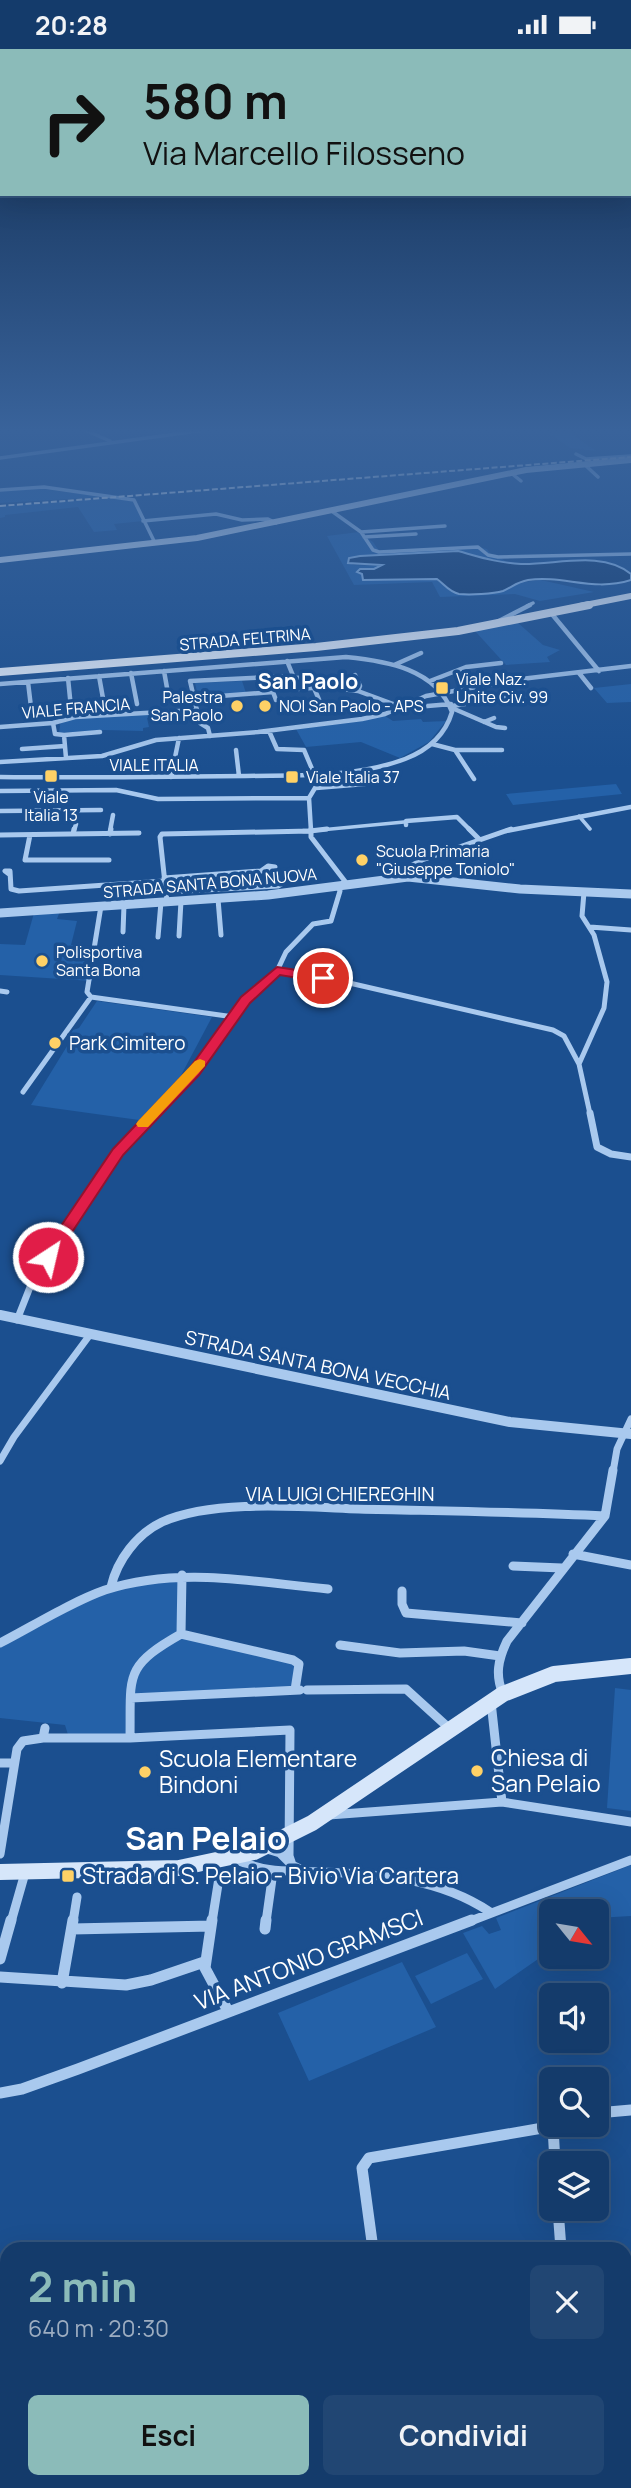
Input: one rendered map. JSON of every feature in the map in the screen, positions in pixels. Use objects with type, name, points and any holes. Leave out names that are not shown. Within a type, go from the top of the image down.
[{"type":"main road","points":[[0,559],[168,541]]},
{"type":"main road","name":"STRADA FELTRINA","points":[[0,672],[316,647],[491,626],[631,596]]},
{"type":"main road","points":[[0,1872],[179,1868],[234,1858],[290,1835],[323,1815],[347,1809],[450,1728],[497,1698],[554,1674],[631,1666]]},
{"type":"street","points":[[367,541],[373,550],[379,552],[478,547],[488,555],[498,557],[631,554]]},
{"type":"street","name":"STRADA FELTRINA","points":[[491,626],[533,603]]},
{"type":"street","points":[[551,613],[599,671]]},
{"type":"street","points":[[316,647],[322,658]]},
{"type":"street","points":[[393,665],[421,653]]},
{"type":"street","points":[[0,684],[355,657],[393,665],[430,681],[443,692],[451,706],[496,727],[505,728]]},
{"type":"street","points":[[287,661],[292,676]]},
{"type":"street","points":[[430,681],[466,667],[501,663]]},
{"type":"street","points":[[0,762],[106,755],[151,740],[269,731],[372,718],[416,698],[443,692],[521,679],[631,666]]},
{"type":"street","points":[[187,669],[200,723],[208,727],[210,736]]},
{"type":"street","points":[[164,671],[169,699]]},
{"type":"street","points":[[131,673],[137,704]]},
{"type":"street","points":[[579,673],[591,688]]},
{"type":"street","points":[[355,675],[360,686],[358,691]]},
{"type":"street","points":[[99,676],[104,704]]},
{"type":"street","points":[[190,681],[321,677],[326,687]]},
{"type":"street","points":[[68,678],[71,708]]},
{"type":"street","points":[[250,678],[254,693]]},
{"type":"street","points":[[28,682],[31,707]]},
{"type":"street","points":[[297,689],[326,687],[358,691],[400,706],[451,706],[509,697]]},
{"type":"street","points":[[314,688],[320,702]]},
{"type":"street","points":[[194,698],[273,692],[276,700]]},
{"type":"street","points":[[451,706],[449,725],[432,744],[455,750],[502,750]]},
{"type":"street","name":"VIALE FRANCIA","points":[[0,726],[53,723],[75,717],[197,710]]},
{"type":"street","points":[[484,722],[494,718]]},
{"type":"street","points":[[53,723],[55,734],[100,732]]},
{"type":"street","points":[[269,731],[278,750],[304,750],[318,783],[309,798],[310,831],[314,842],[347,884]]},
{"type":"street","points":[[64,735],[66,758]]},
{"type":"street","points":[[171,777],[179,738]]},
{"type":"street","name":"VIALE ITALIA","points":[[0,778],[315,775],[353,772],[386,765],[432,744]]},
{"type":"street","points":[[22,749],[65,746]]},
{"type":"street","points":[[236,750],[239,776]]},
{"type":"street","points":[[455,750],[474,779]]},
{"type":"street","points":[[316,788],[365,784]]},
{"type":"street","points":[[0,791],[116,790],[158,799],[309,798]]},
{"type":"street","points":[[388,878],[422,860],[526,826],[631,807]]},
{"type":"street","points":[[0,813],[101,810]]},
{"type":"street","points":[[110,834],[113,815]]},
{"type":"street","points":[[158,937],[166,892],[160,837],[162,834],[310,831],[452,816],[461,820],[481,840]]},
{"type":"street","points":[[579,816],[590,829]]},
{"type":"street","points":[[73,834],[76,824]]},
{"type":"street","points":[[36,825],[24,860],[109,859]]},
{"type":"street","points":[[0,835],[139,833]]},
{"type":"street","points":[[9,874],[11,889],[19,891],[261,871]]},
{"type":"street","points":[[226,875],[227,887]]},
{"type":"street","name":"STRADA SANTA BONA NUOVA","points":[[0,913],[218,899],[388,878],[433,878],[520,889],[631,894]]},
{"type":"street","points":[[166,892],[274,884]]},
{"type":"street","points":[[17,1319],[34,1277],[118,1153],[194,1072],[245,1000],[277,971],[286,952],[313,923],[331,921],[340,891],[338,886]]},
{"type":"street","points":[[579,1065],[604,1008],[607,982],[594,935],[582,916],[584,893]]},
{"type":"street","points":[[218,899],[221,935]]},
{"type":"street","points":[[179,936],[181,901]]},
{"type":"street","points":[[123,932],[124,905]]},
{"type":"street","points":[[101,906],[87,992],[91,997],[234,1017]]},
{"type":"street","points":[[590,927],[631,930]]},
{"type":"street","points":[[277,971],[345,982],[553,1030],[564,1036],[579,1065],[597,1147],[611,1154],[631,1157]]},
{"type":"street","points":[[23,1092],[91,997]]},
{"type":"street","name":"STRADA SANTA BONA VECCHIA","points":[[0,1315],[89,1336],[510,1422],[627,1434]]},
{"type":"street","points":[[0,1461],[89,1336]]},
{"type":"street","points":[[502,1802],[495,1718],[500,1655],[507,1641],[562,1568],[605,1516],[617,1449],[627,1434],[631,1419]]},
{"type":"street","name":"VIA LUIGI CHIEREGHIN","points":[[111,1587],[112,1577],[128,1552],[147,1532],[168,1519],[213,1511],[274,1507],[512,1511],[605,1516]]},
{"type":"street","points":[[573,1554],[631,1565]]},
{"type":"street","points":[[513,1566],[562,1568]]},
{"type":"street","points":[[181,1634],[182,1574]]},
{"type":"street","points":[[0,1643],[111,1587],[182,1574],[328,1589]]},
{"type":"street","points":[[402,1591],[402,1604],[406,1613],[522,1623]]},
{"type":"street","points":[[130,1738],[131,1698],[137,1665],[145,1655],[181,1634],[293,1660],[299,1664],[301,1690]]},
{"type":"street","points":[[340,1646],[400,1653],[464,1651],[500,1655]]},
{"type":"street","points":[[131,1698],[301,1690],[406,1689],[450,1728]]},
{"type":"street","points":[[0,1854],[14,1763],[17,1749],[23,1741],[44,1733],[130,1738],[290,1730],[290,1862]]},
{"type":"street","points":[[0,1763],[14,1763]]},
{"type":"street","points":[[347,1809],[502,1802],[631,1822]]},
{"type":"street","points":[[263,1848],[280,1853],[302,1870]]},
{"type":"street","points":[[234,1858],[273,1872],[302,1870],[390,1877],[456,1891],[474,1899],[490,1912]]},
{"type":"street","name":"VIA ANTONIO GRAMSCI","points":[[0,2093],[22,2089],[67,2073],[631,1860]]},
{"type":"street","points":[[265,1929],[273,1872]]},
{"type":"street","points":[[0,1959],[25,1873]]},
{"type":"street","points":[[219,1878],[204,1962],[228,2011]]},
{"type":"street","points":[[62,1983],[77,1897]]},
{"type":"street","points":[[72,1929],[211,1926]]},
{"type":"street","points":[[0,1977],[126,1985],[204,1962]]},
{"type":"street","points":[[609,2112],[631,2110]]},
{"type":"street","points":[[372,2242],[362,2168],[369,2158],[539,2129]]},
{"type":"street","points":[[559,2221],[560,2242]]},
{"type":"shaded area","points":[[330,541],[371,541],[380,552],[474,546],[487,549],[492,556],[500,557],[506,562],[496,562],[458,551],[360,556],[352,565],[382,566],[359,569],[357,572],[362,574],[363,581],[437,579],[450,591],[459,594],[498,592],[514,583],[541,580],[594,592],[540,601],[515,594],[440,597],[432,582],[354,585]]},
{"type":"shaded area","points":[[458,551],[513,563],[578,560],[606,562],[631,574],[631,580],[591,584],[528,580],[499,592],[459,594],[452,592],[437,579],[363,580],[362,574],[357,572],[360,569],[374,569],[382,565],[348,563],[349,558],[360,556]]},
{"type":"shaded area","points":[[517,622],[543,645],[560,650],[547,657],[550,662],[506,665],[475,631]]},
{"type":"shaded area","points":[[242,681],[246,693],[198,696],[195,683]]},
{"type":"shaded area","points":[[631,684],[631,702],[607,703],[594,688]]},
{"type":"shaded area","points":[[184,712],[185,715],[147,718],[149,727],[143,728],[143,731],[59,733],[61,719]]},
{"type":"shaded area","points":[[385,716],[393,721],[446,721],[429,742],[400,758],[361,742],[306,747],[296,729]]},
{"type":"shaded area","points":[[616,784],[622,794],[513,805],[506,794]]},
{"type":"shaded area","points":[[60,911],[57,919],[77,921],[71,945],[90,947],[88,962],[94,963],[92,981],[0,975],[0,944],[25,945],[34,913]]},
{"type":"shaded area","points":[[97,1001],[212,1017],[178,1081],[139,1120],[31,1105],[72,1038],[70,1035],[73,1030],[79,1028]]},
{"type":"shaded area","points":[[182,1575],[181,1634],[299,1664],[295,1690],[132,1698],[130,1738],[69,1738],[65,1725],[0,1718],[0,1643],[103,1591]]},
{"type":"shaded area","points":[[615,1688],[631,1690],[631,1811],[607,1808]]},
{"type":"shaded area","points":[[631,1865],[631,1916],[609,1917],[609,1899],[544,1899]]},
{"type":"shaded area","points":[[539,1901],[539,1958],[495,1989],[463,1933],[482,1926],[489,1934],[501,1930],[496,1918]]},
{"type":"shaded area","points":[[467,1953],[483,1979],[431,2004],[415,1976]]},
{"type":"shaded area","points":[[402,1962],[436,2027],[309,2081],[278,2013]]},
{"type":"slow traffic","points":[[143,1124],[200,1063]]},
{"type":"place","name":"Viale Naz. Unite Civ. 99","points":[[442,688]]},
{"type":"place","name":"Palestra San Paolo","points":[[237,706]]},
{"type":"place","name":"NOI San Paolo - APS","points":[[265,706]]},
{"type":"place","name":"Viale Italia 13","points":[[51,776]]},
{"type":"place","name":"Viale Italia 37","points":[[292,777]]},
{"type":"place","name":"Scuola Primaria \"Giuseppe Toniolo\"","points":[[362,860]]},
{"type":"place","name":"Polisportiva Santa Bona","points":[[42,961]]},
{"type":"place","name":"Park Cimitero","points":[[55,1043]]},
{"type":"place","name":"Chiesa di San Pelaio","points":[[477,1771]]},
{"type":"place","name":"Scuola Elementare Bindoni","points":[[145,1772]]},
{"type":"place","name":"Strada di S. Pelaio - Bivio Via Cartera","points":[[68,1876]]},
{"type":"district","name":"San Paolo","points":[[308,682]]},
{"type":"district","name":"San Pelaio","points":[[206,1839]]},
{"type":"route","points":[[48,1257],[118,1153],[194,1072],[245,1000],[277,971],[323,978]]}]
